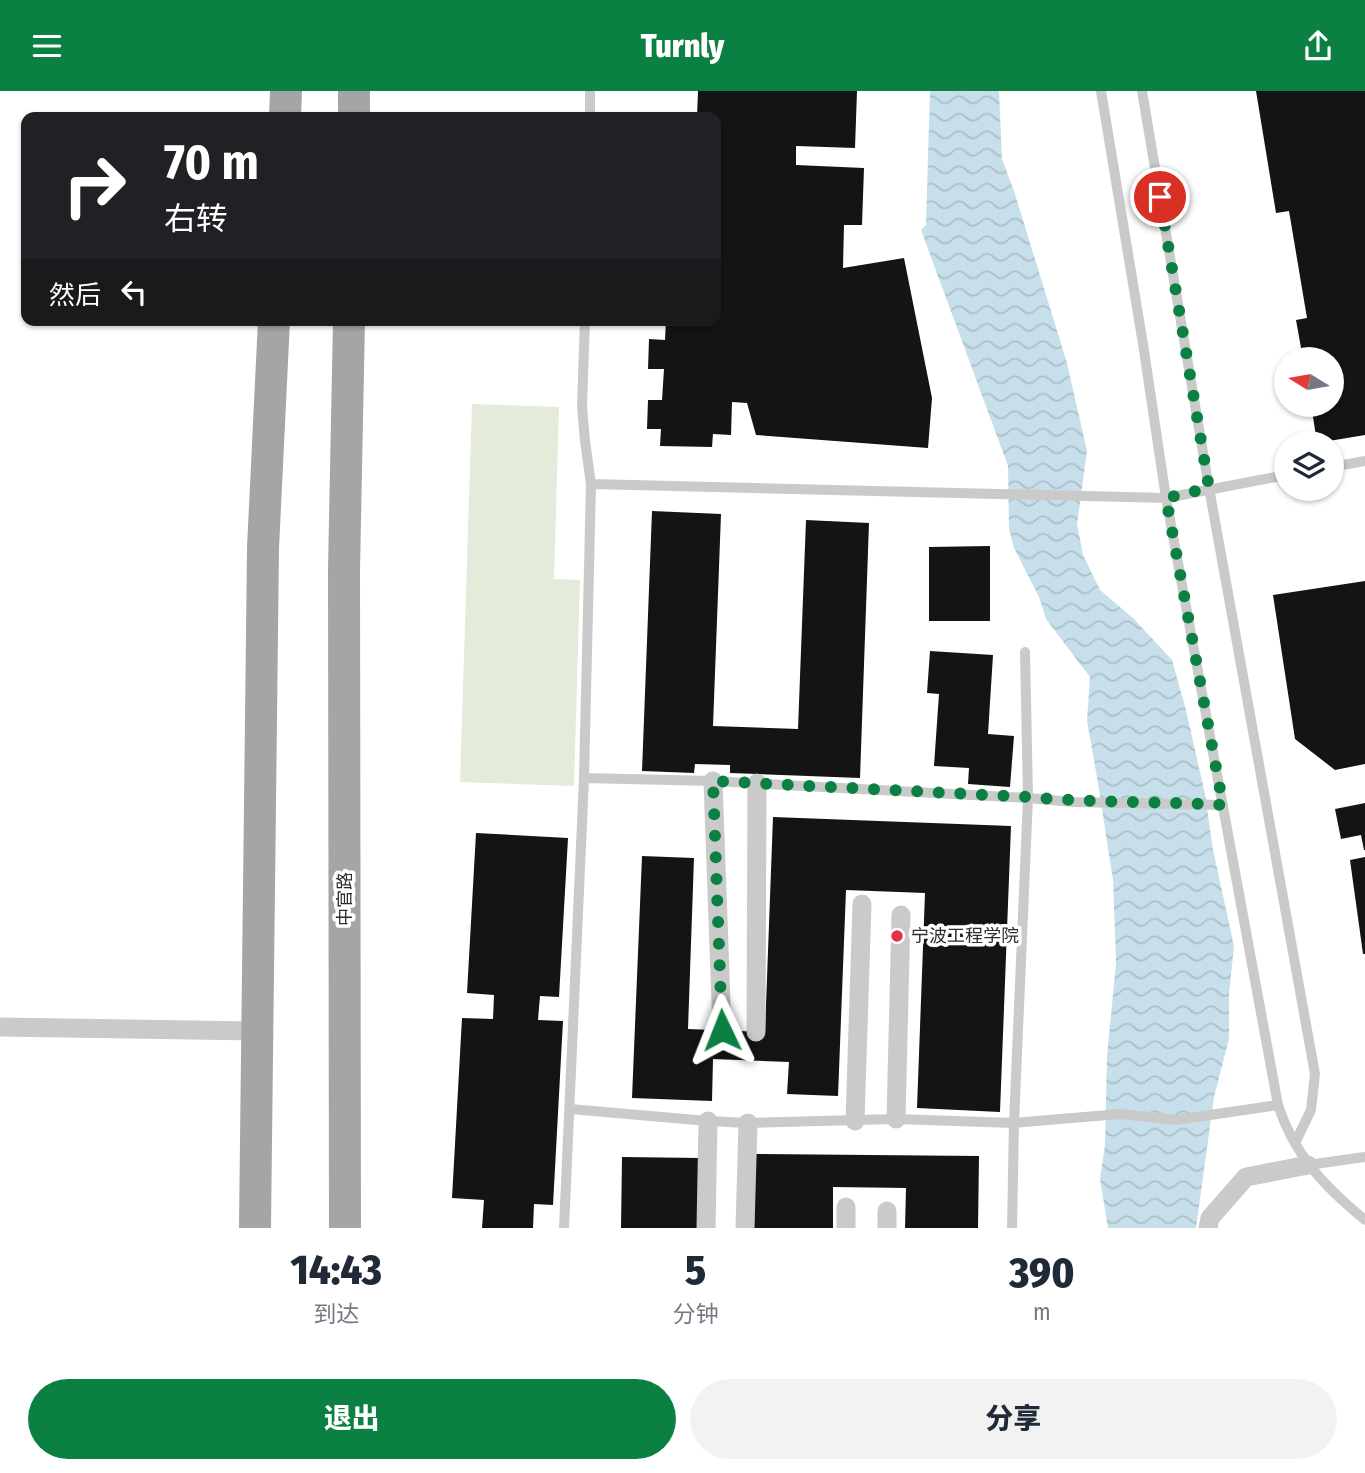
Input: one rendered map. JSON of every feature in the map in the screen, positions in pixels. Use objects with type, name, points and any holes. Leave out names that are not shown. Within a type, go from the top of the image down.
[{"type":"main road","points":[[285,112],[286,91]]},
{"type":"main road","points":[[354,91],[354,112]]},
{"type":"main road","points":[[255,1228],[263,548],[274,326]]},
{"type":"main road","name":"中官路","points":[[345,1228],[344,570],[349,326]]},
{"type":"street","points":[[713,781],[722,1030]]},
{"type":"street","points":[[756,1031],[757,783]]},
{"type":"street","points":[[855,1121],[862,904]]},
{"type":"street","points":[[896,1119],[901,915]]},
{"type":"street","points":[[0,1027],[258,1031]]},
{"type":"street","points":[[706,1228],[708,1121]]},
{"type":"street","points":[[745,1228],[748,1123]]},
{"type":"street","points":[[1208,1228],[1210,1218],[1246,1177],[1308,1165]]},
{"type":"street","points":[[846,1207],[846,1228]]},
{"type":"lane","points":[[590,91],[590,112]]},
{"type":"lane","points":[[1101,91],[1166,498],[1278,1105],[1284,1124],[1308,1165],[1342,1201],[1365,1220]]},
{"type":"lane","points":[[1142,91],[1209,488],[1315,1075],[1311,1110],[1295,1143]]},
{"type":"lane","points":[[564,1228],[584,778],[591,484],[582,406],[585,326]]},
{"type":"lane","points":[[1344,465],[1365,461]]},
{"type":"lane","points":[[591,484],[1166,498],[1274,477]]},
{"type":"lane","points":[[1012,1228],[1028,797],[1025,652]]},
{"type":"lane","points":[[584,778],[757,783],[1028,797],[1073,802],[1223,805]]},
{"type":"lane","points":[[570,1109],[748,1123],[896,1119],[1014,1123],[1120,1114],[1176,1120],[1278,1105]]},
{"type":"lane","points":[[1308,1165],[1365,1157]]},
{"type":"green space","points":[[472,404],[559,407],[554,579],[580,580],[574,786],[460,782]]},
{"type":"water","points":[[930,91],[999,91],[1002,159],[1067,363],[1087,451],[1077,524],[1083,555],[1100,590],[1134,619],[1172,660],[1186,710],[1234,946],[1229,994],[1229,1039],[1214,1097],[1196,1228],[1108,1228],[1100,1179],[1105,1145],[1107,1056],[1116,963],[1113,880],[1087,721],[1090,677],[1046,619],[1039,597],[1014,548],[1009,529],[1008,466],[921,230],[926,225]]},
{"type":"building","points":[[698,91],[857,91],[855,148],[796,146],[796,165],[864,168],[862,225],[844,225],[843,268],[904,258],[932,398],[928,448],[756,435],[747,403],[732,402],[731,435],[713,434],[712,447],[660,446],[661,429],[647,429],[648,400],[662,400],[664,369],[648,369],[649,339],[665,340],[666,326],[721,326],[721,112],[697,112]]},
{"type":"building","points":[[1256,91],[1365,91],[1365,435],[1344,438],[1344,431],[1315,431],[1313,417],[1344,417],[1344,347],[1301,347],[1296,320],[1307,318],[1289,211],[1276,213]]},
{"type":"building","points":[[652,511],[721,514],[713,726],[798,729],[806,520],[869,523],[860,778],[730,773],[730,765],[695,764],[694,773],[642,771]]},
{"type":"building","points":[[990,546],[990,621],[929,621],[929,547]]},
{"type":"building","points":[[1365,581],[1365,764],[1335,770],[1295,739],[1273,595]]},
{"type":"building","points":[[930,651],[993,655],[988,734],[1014,736],[1010,787],[968,784],[969,768],[934,766],[939,694],[927,693]]},
{"type":"building","points":[[1365,803],[1364,850],[1361,835],[1341,839],[1335,809]]},
{"type":"building","points":[[773,817],[1011,826],[1000,1112],[917,1108],[925,893],[846,890],[838,1096],[787,1094],[789,1062],[713,1059],[712,1101],[632,1098],[642,856],[694,858],[688,1029],[765,1032]]},
{"type":"building","points":[[476,833],[568,838],[559,997],[540,996],[538,1020],[563,1021],[553,1205],[534,1204],[533,1228],[482,1228],[484,1200],[452,1198],[462,1018],[493,1019],[494,995],[467,993]]},
{"type":"building","points":[[1365,857],[1365,954],[1363,954],[1350,860]]},
{"type":"building","points":[[755,1154],[979,1156],[978,1228],[905,1228],[906,1188],[833,1187],[833,1228],[754,1228]]},
{"type":"building","points":[[622,1157],[702,1158],[701,1228],[621,1228]]},
{"type":"place","name":"宁波工程学院","points":[[897,936]]},
{"type":"route","points":[[722,1030],[713,781],[1028,797],[1073,802],[1223,805],[1166,498],[1209,488],[1160,197]]}]
